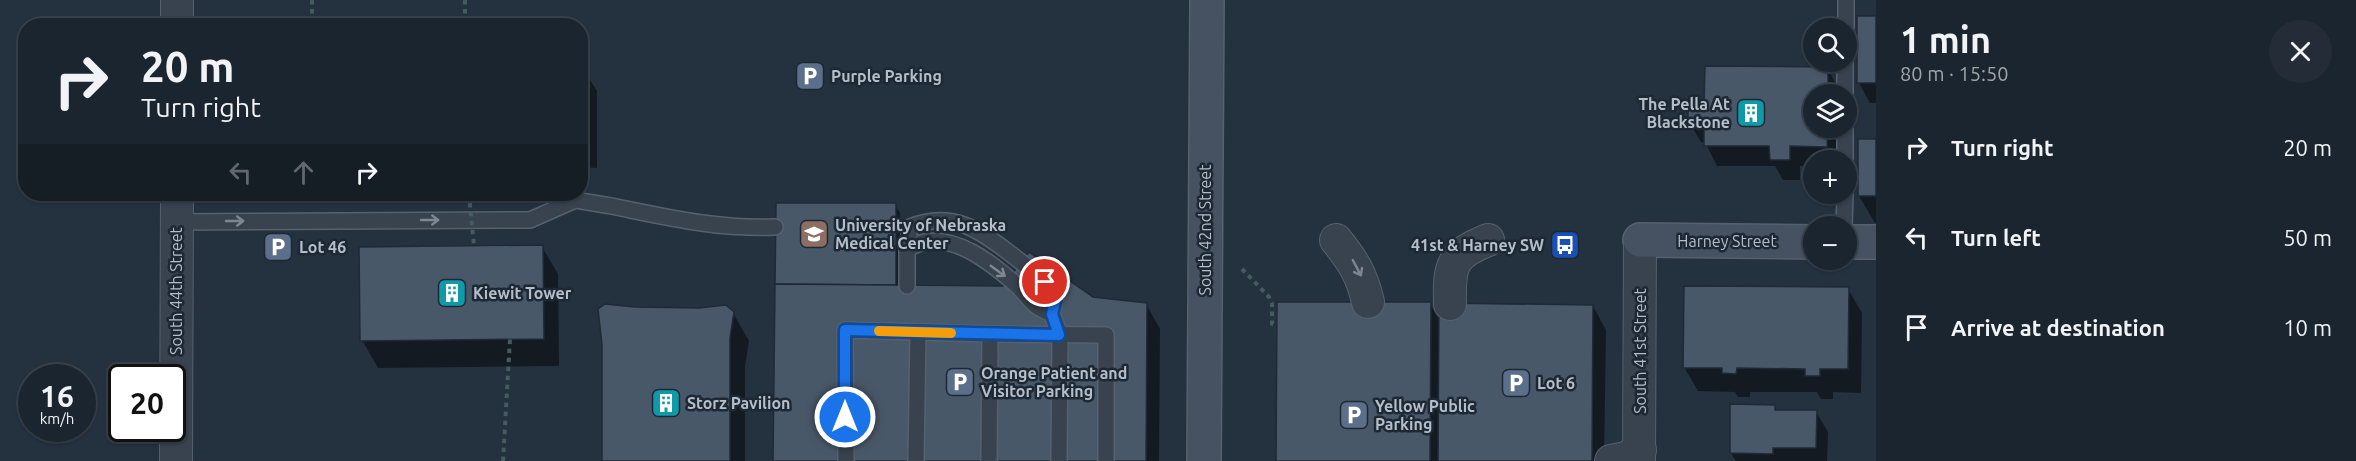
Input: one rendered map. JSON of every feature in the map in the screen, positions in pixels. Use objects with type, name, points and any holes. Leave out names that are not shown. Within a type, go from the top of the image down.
[{"type":"main road","name":"South 42nd Street","points":[[1204,461],[1207,0]]},
{"type":"main road","name":"Harney Street","points":[[1640,240],[1803,242]]},
{"type":"main road","points":[[1857,242],[1876,242]]},
{"type":"street","points":[[177,0],[177,18]]},
{"type":"street","name":"South 44th Street","points":[[176,461],[177,208]]},
{"type":"street","points":[[1336,240],[1355,263],[1368,302]]},
{"type":"street","points":[[1450,303],[1450,278],[1458,257],[1470,248],[1488,240]]},
{"type":"street","name":"South 41st Street","points":[[1640,240],[1640,455]]},
{"type":"street","points":[[1611,461],[1640,455]]},
{"type":"lane","points":[[1846,0],[1846,18]]},
{"type":"lane","points":[[177,208],[530,220],[573,201],[607,205],[703,225],[740,228],[775,227]]},
{"type":"lane","points":[[907,286],[907,249],[910,227],[926,221],[947,221],[973,227],[1045,282],[1056,297],[1052,314],[1059,335],[1059,461]]},
{"type":"lane","points":[[907,249],[924,242],[958,245],[1012,281],[1027,295],[1036,308],[1052,314]]},
{"type":"lane","points":[[846,461],[845,330],[1106,335],[1106,461]]},
{"type":"lane","points":[[916,461],[918,332]]},
{"type":"lane","points":[[990,334],[990,461]]},
{"type":"path","points":[[312,0],[312,18]]},
{"type":"path","points":[[465,0],[465,18]]},
{"type":"path","points":[[470,201],[474,246]]},
{"type":"path","points":[[1242,268],[1269,297],[1272,304],[1272,324],[1277,324]]},
{"type":"path","points":[[503,461],[510,339]]},
{"type":"building","points":[[1857,16],[1876,16],[1876,83],[1857,83]]},
{"type":"building","name":"The Pella At Blackstone","points":[[1705,66],[1803,67],[1803,72],[1828,72],[1828,84],[1803,84],[1803,138],[1827,138],[1827,147],[1790,146],[1790,160],[1770,160],[1769,146],[1704,146],[1704,120],[1688,122],[1688,105],[1704,105]]},
{"type":"building","points":[[1858,139],[1876,139],[1876,196],[1858,196]]},
{"type":"building","points":[[776,203],[896,203],[896,285],[775,284]]},
{"type":"building","name":"Kiewit Tower","points":[[543,245],[544,339],[360,341],[359,247]]},
{"type":"building","name":"Orange Patient and Visitor Parking","points":[[1029,252],[1093,297],[1147,303],[1146,461],[773,461],[775,284],[1003,286]]},
{"type":"building","points":[[1684,286],[1849,287],[1848,369],[1820,369],[1820,376],[1805,376],[1805,369],[1737,368],[1736,374],[1722,373],[1722,368],[1683,368]]},
{"type":"building","name":"Yellow Public Parking","points":[[1277,302],[1431,302],[1430,461],[1276,461]]},
{"type":"building","name":"Lot 6","points":[[1439,303],[1593,305],[1592,461],[1438,461]]},
{"type":"building","name":"Storz Pavilion","points":[[605,304],[699,308],[726,305],[734,312],[730,338],[730,461],[602,461],[602,345],[598,309]]},
{"type":"building","points":[[1730,404],[1775,405],[1775,410],[1817,410],[1816,448],[1773,448],[1773,454],[1730,453]]},
{"type":"slow traffic","points":[[879,331],[951,333]]},
{"type":"place","name":"Purple Parking","points":[[810,76]]},
{"type":"place","name":"The Pella At Blackstone","points":[[1751,113]]},
{"type":"place","name":"University of Nebraska Medical Center","points":[[814,234]]},
{"type":"place","name":"41st & Harney SW","points":[[1565,245]]},
{"type":"place","name":"Lot 46","points":[[278,247]]},
{"type":"place","name":"Kiewit Tower","points":[[452,293]]},
{"type":"place","name":"Orange Patient and Visitor Parking","points":[[960,382]]},
{"type":"place","name":"Lot 6","points":[[1516,383]]},
{"type":"place","name":"Storz Pavilion","points":[[666,403]]},
{"type":"place","name":"Yellow Public Parking","points":[[1354,415]]},
{"type":"route","points":[[845,417],[845,330],[1059,335],[1052,314],[1056,297],[1045,282]]}]
